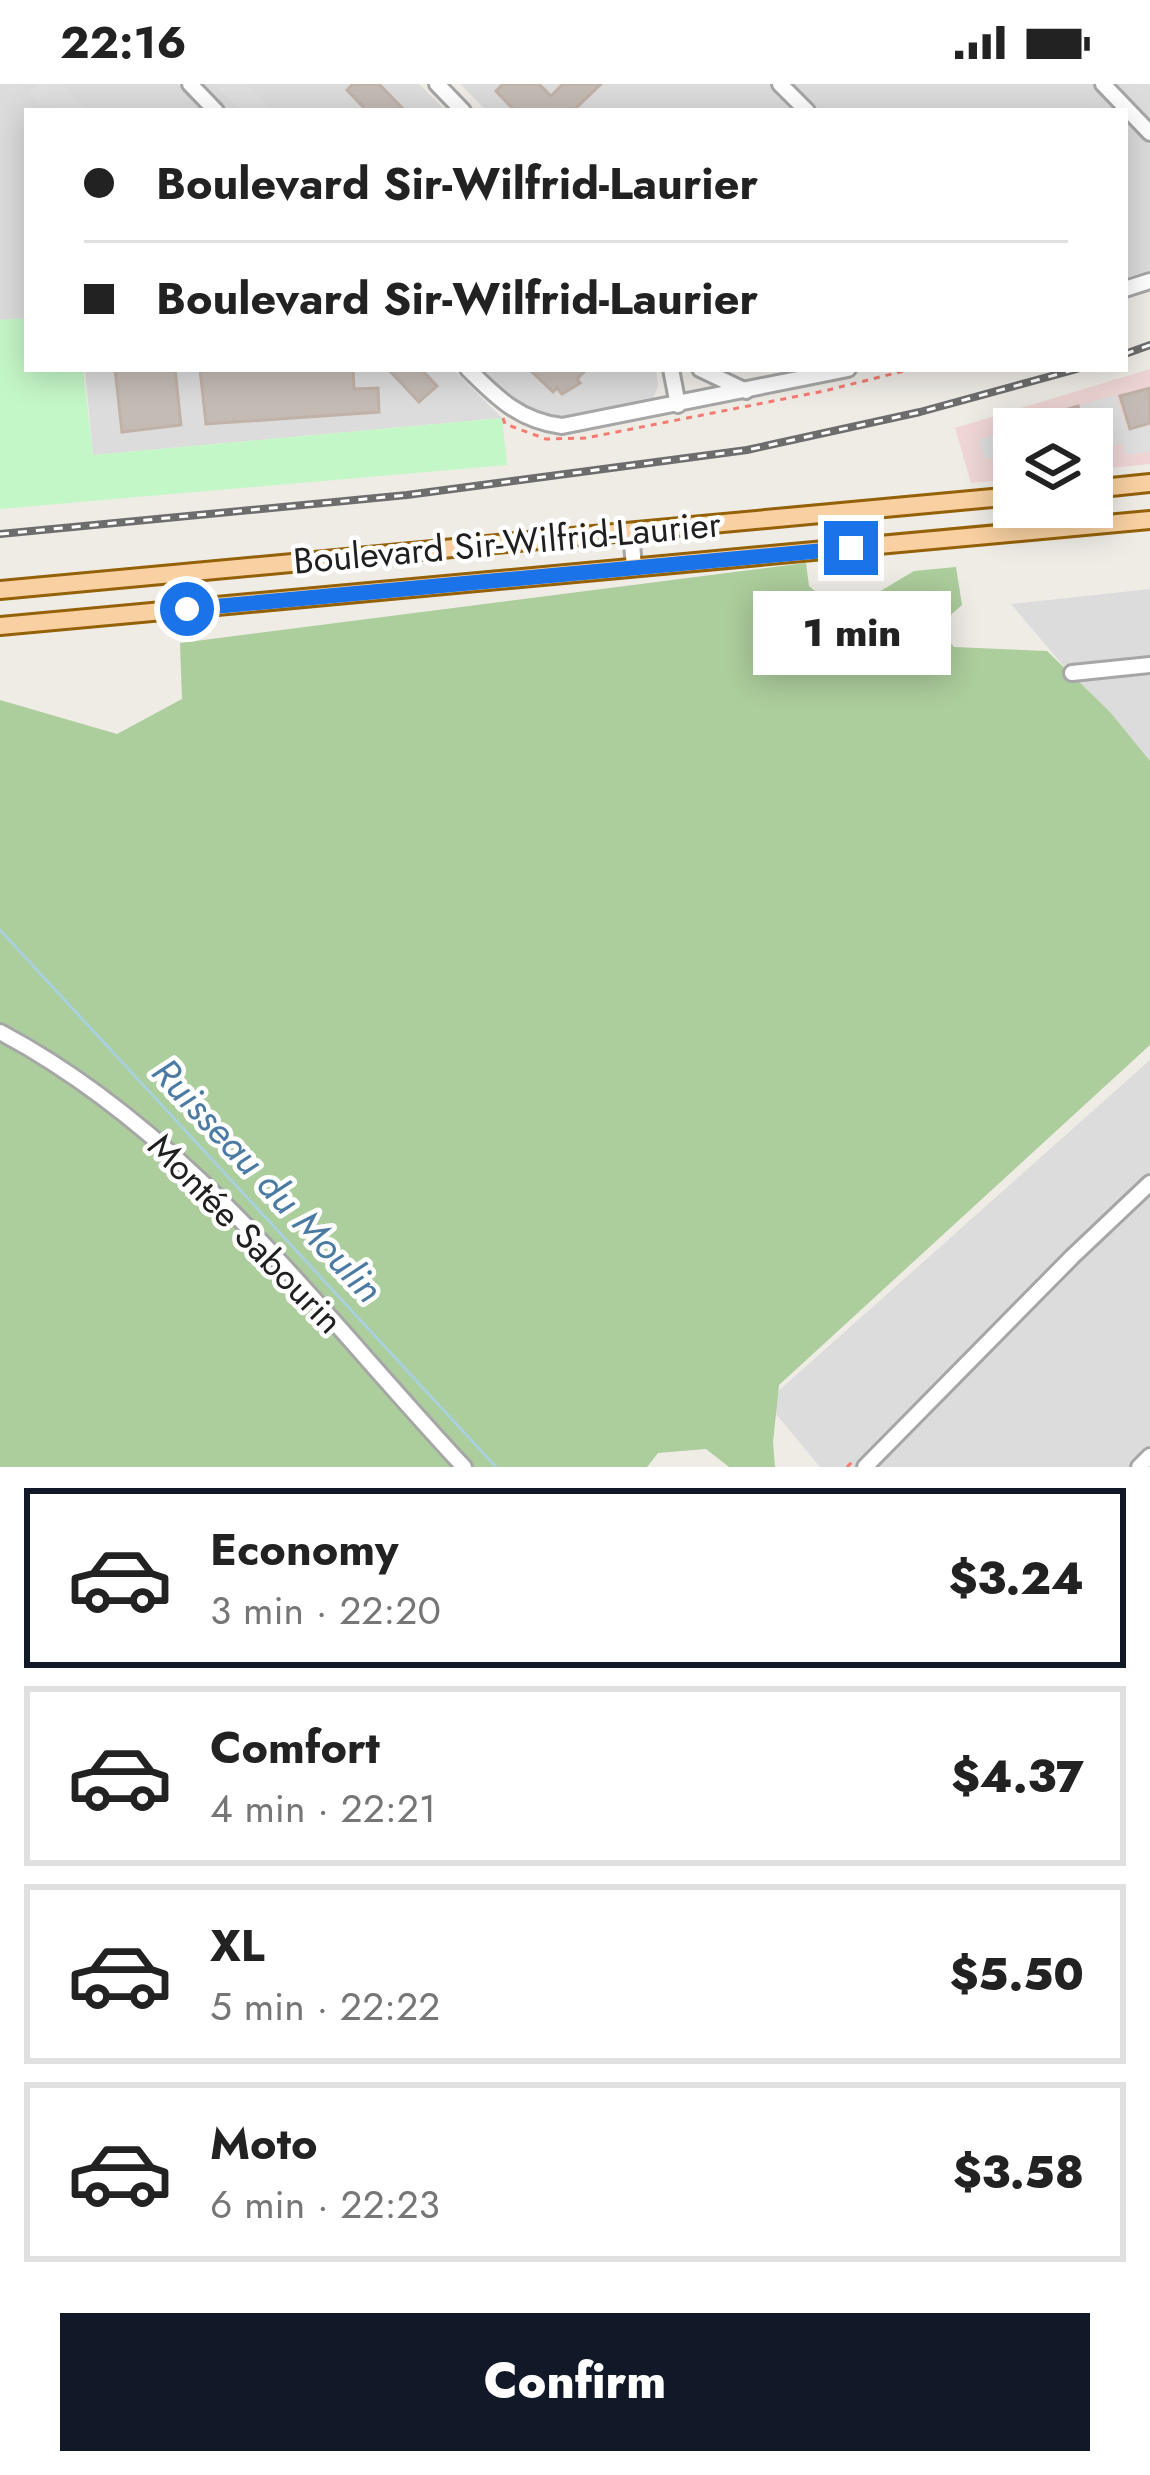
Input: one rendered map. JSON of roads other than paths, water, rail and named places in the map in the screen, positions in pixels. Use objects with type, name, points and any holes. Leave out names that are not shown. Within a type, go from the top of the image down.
[{"type":"main road","points":[[1113,486],[1150,483]]},
{"type":"main road","name":"Boulevard Sir-Wilfrid-Laurier","points":[[0,590],[993,498]]},
{"type":"main road","name":"Boulevard Sir-Wilfrid-Laurier","points":[[0,626],[1150,520]]},
{"type":"street","points":[[190,84],[213,108]]},
{"type":"street","points":[[437,84],[460,108]]},
{"type":"street","points":[[780,84],[803,108]]},
{"type":"street","points":[[1103,84],[1126,108]]},
{"type":"street","points":[[1128,110],[1150,133]]},
{"type":"street","points":[[471,372],[507,406],[529,419],[554,425],[587,424],[834,372]]},
{"type":"street","points":[[672,372],[678,405]]},
{"type":"street","points":[[706,372],[746,391]]},
{"type":"street","points":[[632,531],[634,568]]},
{"type":"street","points":[[1072,674],[1150,665]]},
{"type":"street","name":"Montée Sabourin","points":[[0,1032],[92,1089],[193,1170],[464,1467]]},
{"type":"street","points":[[866,1467],[1150,1183]]},
{"type":"street","points":[[1139,1467],[1150,1456]]},
{"type":"waterway","name":"Ruisseau du Moulin","points":[[0,930],[496,1467]]},
{"type":"railway","points":[[1128,353],[1150,345]]},
{"type":"railway","points":[[0,534],[407,495],[747,450],[920,412],[1066,372]]}]
